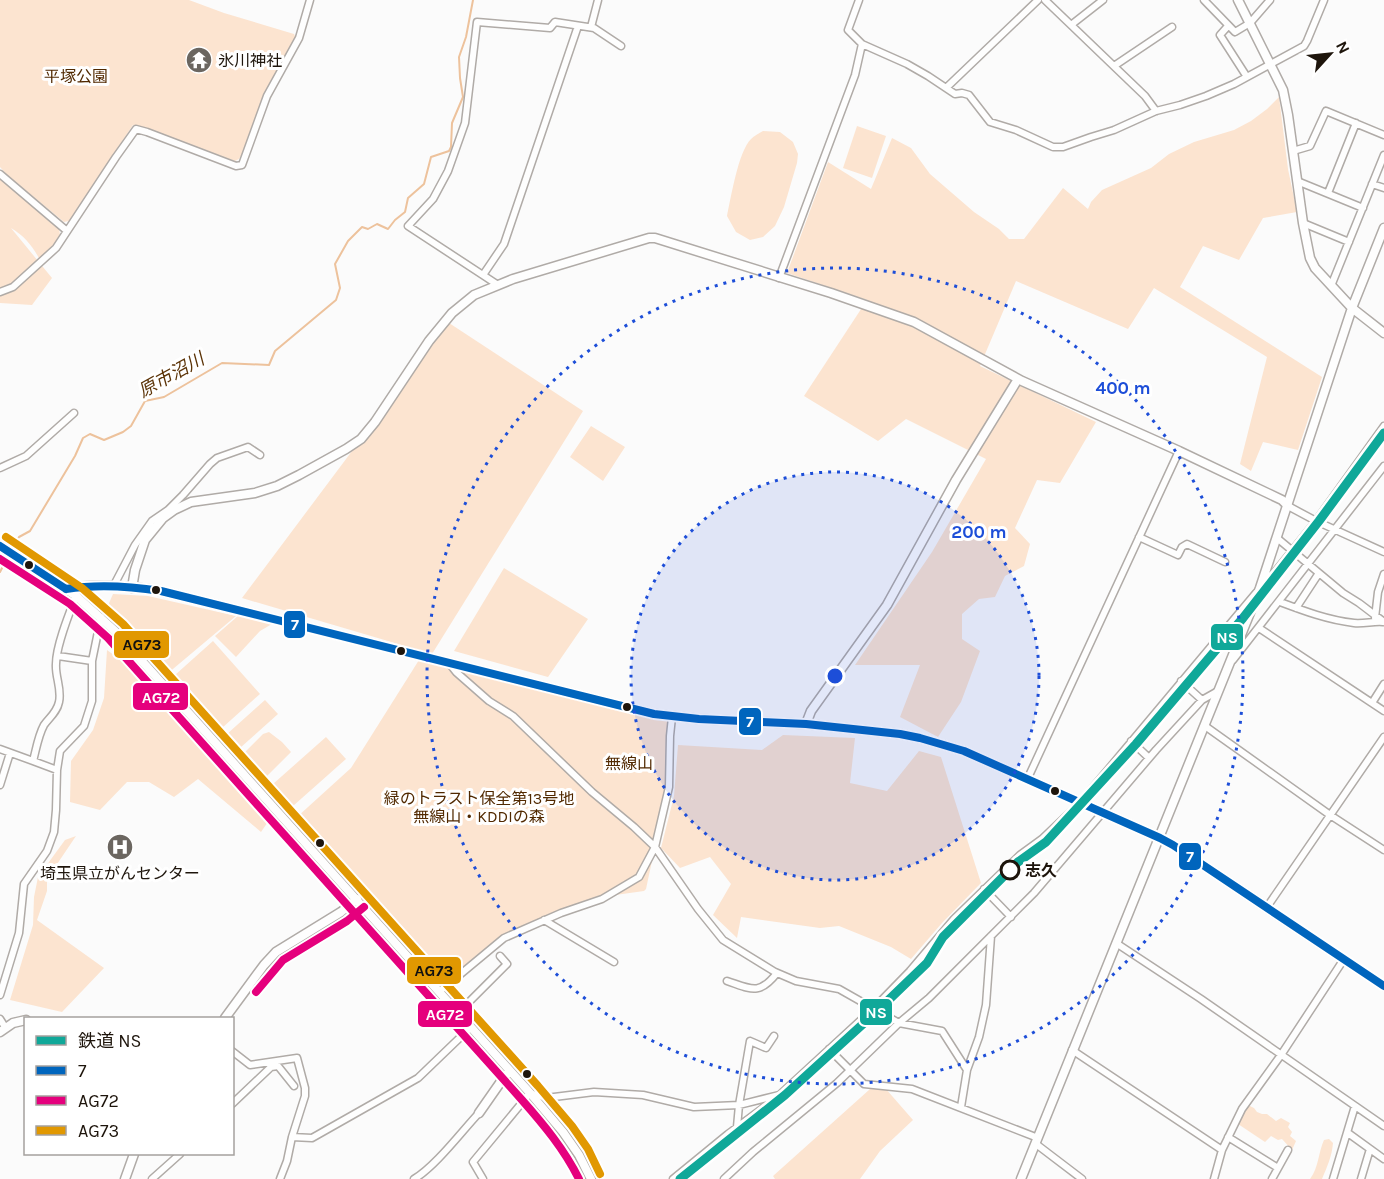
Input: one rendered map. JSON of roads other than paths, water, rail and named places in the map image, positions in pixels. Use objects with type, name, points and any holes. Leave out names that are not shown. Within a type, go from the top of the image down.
[{"type":"street","points":[[0,292],[13,287],[56,248],[136,129],[236,166],[242,165],[267,96],[298,38],[310,0]]},
{"type":"street","points":[[591,27],[597,0]]},
{"type":"street","points":[[946,88],[1038,0]]},
{"type":"street","points":[[1045,0],[1145,96],[1156,111]]},
{"type":"street","points":[[1071,25],[1103,0]]},
{"type":"street","points":[[1204,0],[1235,32],[1250,23],[1270,0]]},
{"type":"street","points":[[1238,0],[1284,90],[1310,258],[1315,267],[1352,308],[1384,333]]},
{"type":"street","points":[[858,1],[848,30],[862,44],[907,64],[955,94],[969,95],[990,122],[1016,130],[1053,147],[1063,147],[1114,130],[1156,111],[1206,96],[1304,46],[1324,0]]},
{"type":"street","points":[[498,285],[408,226],[433,199],[448,171],[465,123],[477,22],[550,28],[555,22],[591,27],[621,46]]},
{"type":"street","points":[[483,275],[504,244],[578,26]]},
{"type":"street","points":[[1228,26],[1220,35],[1247,77]]},
{"type":"street","points":[[1114,66],[1172,27]]},
{"type":"street","points":[[779,278],[855,75],[862,44]]},
{"type":"street","points":[[1293,151],[1310,146],[1326,111],[1384,135]]},
{"type":"street","points":[[1328,193],[1356,123]]},
{"type":"street","points":[[1331,286],[1384,155]]},
{"type":"street","points":[[0,174],[67,231]]},
{"type":"street","points":[[1297,181],[1363,208]]},
{"type":"street","points":[[1372,184],[1384,188]]},
{"type":"street","points":[[1303,223],[1349,242]]},
{"type":"street","points":[[1022,1179],[1261,584],[1352,308],[1384,228]]},
{"type":"street","points":[[132,588],[135,570],[145,540],[174,510],[191,502],[255,493],[277,486],[300,476],[361,439],[375,422],[429,341],[452,313],[474,295],[513,279],[649,238],[831,293],[914,322],[1018,379],[1179,451],[1282,500],[1288,506],[1316,521],[1384,552]]},
{"type":"street","points":[[806,724],[811,711],[887,605],[956,480],[1018,379]]},
{"type":"street","points":[[0,468],[26,456],[74,413]]},
{"type":"street","points":[[673,1179],[780,1094],[874,1008],[984,889],[1080,803],[1261,584],[1275,572],[1292,551],[1384,426]]},
{"type":"street","points":[[113,586],[135,545],[152,521],[168,510],[210,464],[217,458],[248,447],[260,455]]},
{"type":"street","points":[[1027,780],[1179,451]]},
{"type":"street","points":[[1228,667],[1384,466]]},
{"type":"street","points":[[1139,537],[1178,555],[1182,547],[1187,544],[1225,562]]},
{"type":"street","points":[[1277,538],[1343,593],[1384,622]]},
{"type":"street","points":[[6,550],[76,596],[101,617],[135,653],[530,1093],[563,1132],[579,1155],[591,1179]]},
{"type":"street","points":[[1296,608],[1319,573]]},
{"type":"street","points":[[1376,618],[1378,592],[1384,574]]},
{"type":"street","points":[[66,589],[113,586],[161,591],[672,717],[806,724],[900,734],[929,740],[964,751],[1160,837],[1384,986]]},
{"type":"street","points":[[33,761],[44,725],[53,716],[59,703],[56,664],[61,640],[76,596]]},
{"type":"street","points":[[1280,602],[1328,619],[1357,623],[1376,618]]},
{"type":"street","points":[[0,995],[19,933],[24,885],[47,851],[54,832],[60,751],[84,726],[92,701],[92,661],[101,617]]},
{"type":"street","points":[[1259,628],[1384,711]]},
{"type":"street","points":[[58,656],[92,661]]},
{"type":"street","points":[[448,662],[489,701],[513,716],[592,792],[655,847],[698,909],[723,940],[777,973],[796,981],[839,989],[899,1023],[942,1031],[967,1070]]},
{"type":"street","points":[[1181,681],[1202,700]]},
{"type":"street","points":[[1372,703],[1384,684]]},
{"type":"street","points":[[727,1178],[753,1152],[850,1070],[929,998],[1011,917],[1202,700],[1218,691]]},
{"type":"street","points":[[439,992],[504,938],[544,920],[602,899],[639,877],[655,847],[669,787],[672,717]]},
{"type":"street","points":[[1205,726],[1330,815],[1384,850]]},
{"type":"street","points":[[1267,907],[1384,737]]},
{"type":"street","points":[[1131,741],[1149,758]]},
{"type":"street","points":[[0,749],[57,770]]},
{"type":"street","points":[[0,785],[10,753]]},
{"type":"street","points":[[984,889],[1011,917]]},
{"type":"street","points":[[226,1017],[276,952],[341,912],[357,899]]},
{"type":"street","points":[[544,920],[614,962]]},
{"type":"street","points":[[961,1107],[967,1070],[979,1037],[986,1005],[991,936]]},
{"type":"street","points":[[1116,943],[1384,1126]]},
{"type":"street","points":[[458,1013],[507,964],[500,956]]},
{"type":"street","points":[[1214,1179],[1222,1150],[1242,1109],[1281,1055],[1344,959]]},
{"type":"street","points":[[727,981],[752,990],[768,984],[777,973]]},
{"type":"street","points":[[2,1026],[24,1020]]},
{"type":"street","points":[[292,1137],[312,1138],[418,1078],[471,1027]]},
{"type":"street","points":[[737,1127],[750,1041],[766,1048],[774,1036]]},
{"type":"street","points":[[829,1049],[864,1084],[912,1089],[961,1107],[1037,1141],[1082,1179]]},
{"type":"street","points":[[1072,1050],[1222,1150]]},
{"type":"street","points":[[234,1053],[250,1065],[297,1058],[305,1096],[292,1137],[285,1171],[280,1179]]},
{"type":"street","points":[[234,1102],[271,1067],[278,1066],[294,1086]]},
{"type":"street","points":[[414,1179],[441,1155],[479,1113],[509,1070]]},
{"type":"street","points":[[530,1093],[546,1098],[594,1092],[643,1095],[694,1107],[739,1105],[780,1094]]},
{"type":"street","points":[[483,1179],[473,1162],[530,1093]]},
{"type":"street","points":[[1334,1179],[1355,1106]]},
{"type":"street","points":[[1348,1133],[1384,1159]]},
{"type":"street","points":[[1228,1137],[1278,1168]]},
{"type":"street","points":[[1361,1179],[1370,1149]]},
{"type":"street","points":[[1272,1179],[1288,1150]]},
{"type":"street","points":[[125,1179],[134,1155]]},
{"type":"street","points":[[152,1179],[179,1155]]},
{"type":"waterway","name":"原市沼川","points":[[11,549],[19,537],[30,531],[75,456],[83,438],[90,434],[104,440],[123,432],[131,426],[145,401],[164,397],[222,363],[269,365],[275,351],[336,300],[340,288],[335,264],[348,241],[362,227],[368,229],[377,224],[388,229],[405,212],[408,198],[424,184],[431,157],[449,151],[451,147],[452,123],[463,97],[459,57],[466,37],[473,0]]},
{"type":"waterway","name":"原市沼川","points":[[0,572],[9,554]]},
{"type":"rail line","name":"NS","points":[[680,1179],[785,1095],[874,1014],[927,963],[943,937],[1018,862],[1046,842],[1136,744],[1243,618],[1384,433]]},
{"type":"place","name":"氷川神社","points":[[199,60]]},
{"type":"place","name":"埼玉県立がんセンター","points":[[120,847]]},
{"type":"place","name":"志久","points":[[1010,870]]},
{"type":"park label","name":"平塚公園","points":[[76,76]]},
{"type":"park label","name":"無線山","points":[[629,763]]},
{"type":"park label","name":"緑のトラスト保全第13号地 無線山・KDDIの森","points":[[479,807]]}]
